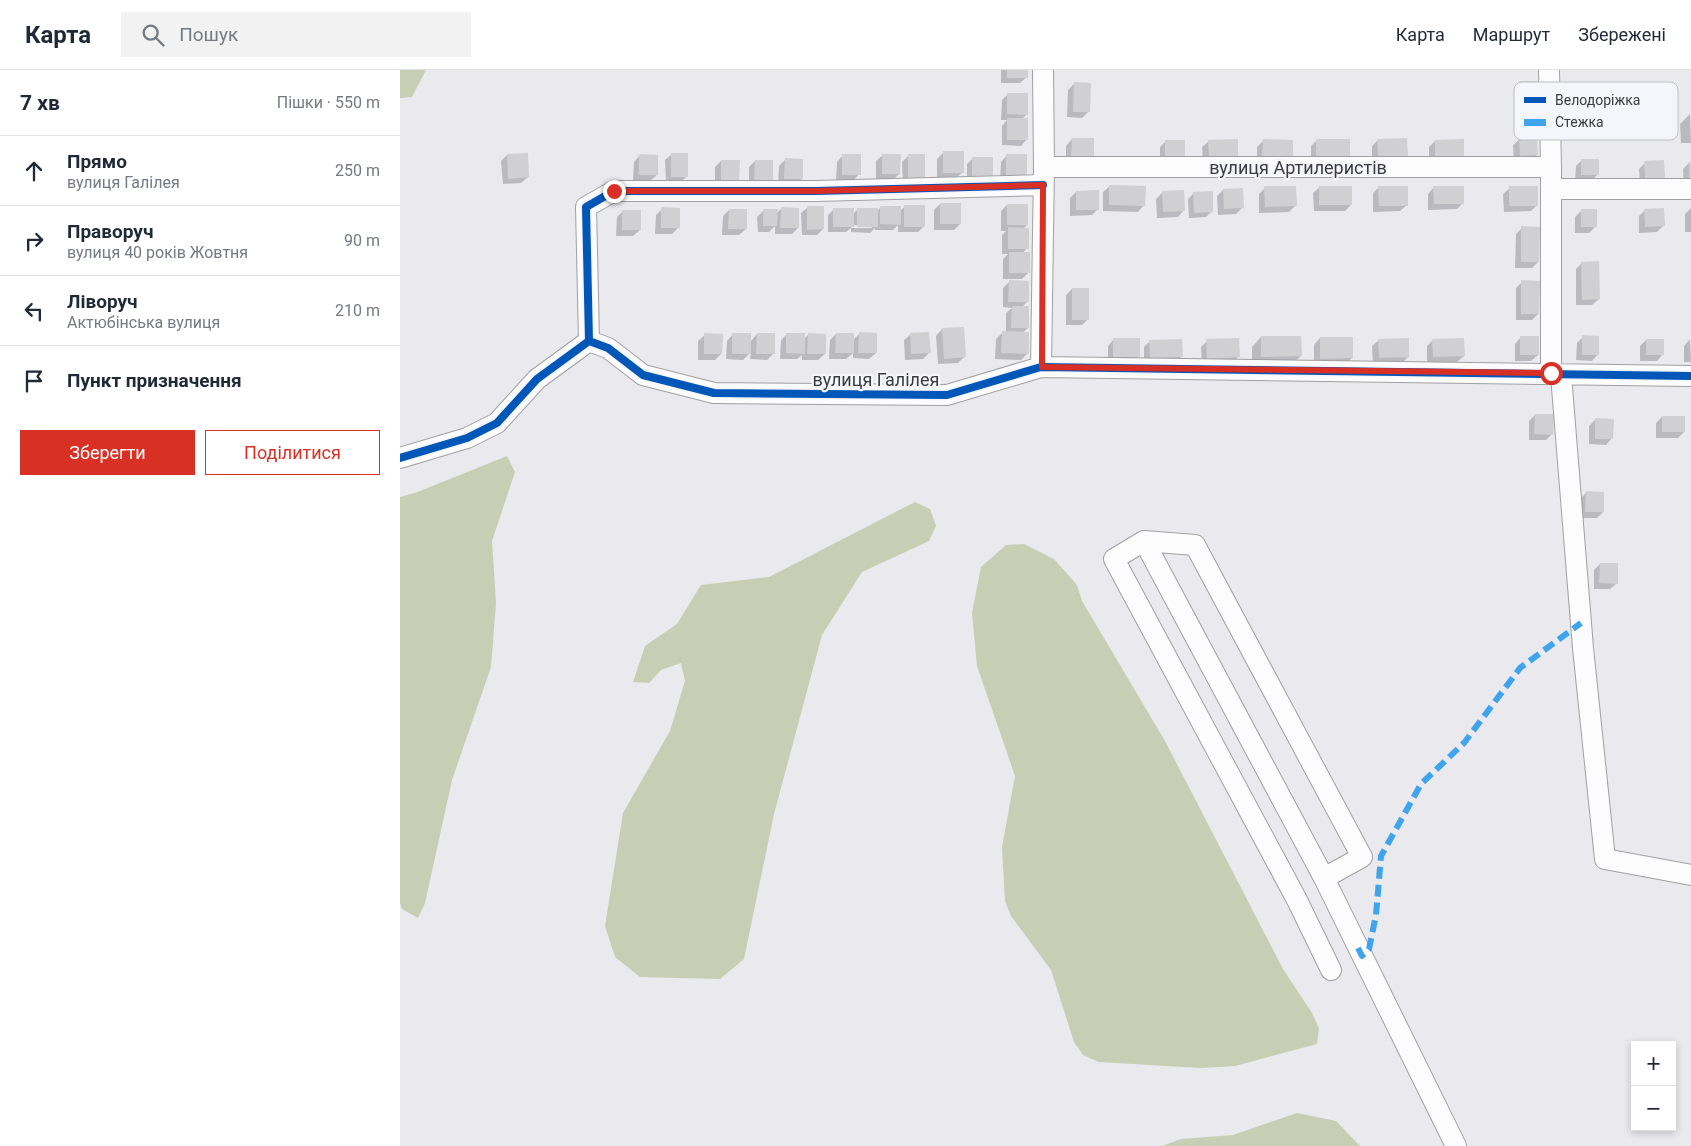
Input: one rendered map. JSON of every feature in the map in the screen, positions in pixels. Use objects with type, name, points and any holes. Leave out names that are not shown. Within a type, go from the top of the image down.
[{"type":"street","points":[[1042,367],[1043,70]]},
{"type":"street","points":[[1550,140],[1556,374],[1604,859],[1691,875]]},
{"type":"street","name":"вулиця Артилеристів","points":[[599,344],[586,207],[614,191],[816,191],[1044,176],[1551,167]]},
{"type":"street","points":[[1551,189],[1691,189]]},
{"type":"street","points":[[400,458],[467,438],[497,423],[536,379],[599,344]]},
{"type":"street","name":"вулиця Галілея","points":[[599,344],[643,375],[714,393],[947,395],[1042,367],[1691,376]]},
{"type":"street","points":[[1144,541],[1325,881],[1456,1146]]},
{"type":"street","points":[[1297,900],[1362,857],[1195,545],[1144,541],[1114,558],[1297,900],[1331,970]]},
{"type":"green space","points":[[400,70],[426,70],[412,97],[400,98]]},
{"type":"green space","points":[[507,456],[515,472],[492,541],[496,603],[491,667],[452,780],[425,903],[418,918],[402,909],[400,903],[400,497],[415,493]]},
{"type":"green space","points":[[915,502],[930,509],[936,526],[929,541],[862,572],[822,635],[774,814],[744,959],[720,979],[640,977],[615,957],[605,926],[623,813],[670,731],[685,681],[681,663],[661,670],[649,683],[633,682],[645,646],[677,624],[701,585],[769,577]]},
{"type":"green space","points":[[1024,544],[1054,559],[1077,585],[1082,601],[1165,741],[1283,969],[1312,1013],[1319,1028],[1317,1044],[1235,1066],[1201,1068],[1099,1062],[1083,1055],[1074,1042],[1051,970],[1011,916],[1005,901],[1002,847],[1015,776],[977,666],[972,613],[981,567],[1006,545]]},
{"type":"green space","points":[[1297,1113],[1336,1121],[1360,1146],[1162,1146],[1181,1139],[1233,1135]]},
{"type":"building","points":[[1007,70],[1028,70],[1028,78],[1007,78]]},
{"type":"building","points":[[1520,81],[1539,82],[1520,82]]},
{"type":"building","points":[[1074,82],[1091,83],[1090,112],[1073,112]]},
{"type":"building","points":[[1007,93],[1028,93],[1028,115],[1007,114]]},
{"type":"building","points":[[1007,118],[1028,118],[1028,140],[1007,140]]},
{"type":"building","points":[[1072,138],[1094,138],[1094,158],[1071,157]]},
{"type":"building","points":[[1407,138],[1408,156],[1378,157],[1377,139]]},
{"type":"building","points":[[1238,139],[1238,158],[1209,159],[1208,140]]},
{"type":"building","points":[[1263,139],[1293,140],[1293,159],[1262,159]]},
{"type":"building","points":[[1316,139],[1350,139],[1350,158],[1316,158]]},
{"type":"building","points":[[1464,139],[1464,156],[1435,156],[1435,140]]},
{"type":"building","points":[[1165,140],[1185,140],[1185,158],[1165,158]]},
{"type":"building","points":[[1519,140],[1537,140],[1538,155],[1520,156]]},
{"type":"building","points":[[943,151],[964,151],[964,173],[943,173]]},
{"type":"building","points":[[528,153],[529,177],[508,179],[507,154]]},
{"type":"building","points":[[671,153],[688,153],[688,177],[671,177]]},
{"type":"building","points":[[639,154],[658,155],[658,175],[639,175]]},
{"type":"building","points":[[842,154],[861,154],[861,175],[842,175]]},
{"type":"building","points":[[882,154],[901,154],[900,174],[882,174]]},
{"type":"building","points":[[908,154],[925,154],[925,178],[908,178]]},
{"type":"building","points":[[1006,154],[1027,154],[1027,176],[1006,176]]},
{"type":"building","points":[[972,157],[993,157],[993,176],[972,176]]},
{"type":"building","points":[[785,158],[803,159],[803,179],[784,179]]},
{"type":"building","points":[[1581,159],[1599,159],[1599,175],[1581,175]]},
{"type":"building","points":[[721,160],[740,160],[739,181],[721,180]]},
{"type":"building","points":[[755,160],[773,160],[773,181],[754,181]]},
{"type":"building","points":[[1664,160],[1665,178],[1645,179],[1644,161]]},
{"type":"building","points":[[1689,162],[1691,162],[1691,180],[1689,180]]},
{"type":"building","points":[[1109,185],[1146,186],[1145,206],[1109,205]]},
{"type":"building","points":[[1264,186],[1296,186],[1297,206],[1265,207]]},
{"type":"building","points":[[1319,186],[1352,186],[1352,205],[1319,205]]},
{"type":"building","points":[[1378,186],[1408,186],[1408,206],[1379,206]]},
{"type":"building","points":[[1433,186],[1464,186],[1464,204],[1434,204]]},
{"type":"building","points":[[1509,186],[1538,186],[1538,206],[1509,206]]},
{"type":"building","points":[[1243,188],[1244,208],[1224,209],[1223,189]]},
{"type":"building","points":[[1099,190],[1099,210],[1076,210],[1076,191]]},
{"type":"building","points":[[1184,190],[1185,211],[1163,212],[1162,191]]},
{"type":"building","points":[[1213,191],[1213,212],[1194,213],[1193,192]]},
{"type":"building","points":[[940,203],[961,203],[961,224],[940,224]]},
{"type":"building","points":[[1007,204],[1028,204],[1028,225],[1007,225]]},
{"type":"building","points":[[904,205],[925,205],[925,227],[904,227]]},
{"type":"building","points":[[807,206],[824,206],[824,229],[807,230]]},
{"type":"building","points":[[880,206],[901,206],[901,225],[880,224]]},
{"type":"building","points":[[661,207],[680,208],[680,228],[661,228]]},
{"type":"building","points":[[781,207],[799,208],[799,228],[780,228]]},
{"type":"building","points":[[833,208],[854,208],[854,227],[833,227]]},
{"type":"building","points":[[857,208],[878,208],[878,227],[857,227]]},
{"type":"building","points":[[1664,208],[1665,226],[1645,227],[1644,209]]},
{"type":"building","points":[[729,209],[747,209],[747,229],[728,229]]},
{"type":"building","points":[[763,209],[778,209],[777,226],[763,226]]},
{"type":"building","points":[[1581,209],[1597,209],[1597,227],[1581,227]]},
{"type":"building","points":[[622,210],[641,210],[641,230],[622,230]]},
{"type":"building","points":[[1521,226],[1540,227],[1539,262],[1521,262]]},
{"type":"building","points":[[1008,227],[1029,228],[1029,249],[1008,249]]},
{"type":"building","points":[[1009,252],[1030,252],[1030,273],[1009,273]]},
{"type":"building","points":[[1599,261],[1600,299],[1582,300],[1581,262]]},
{"type":"building","points":[[1009,280],[1029,281],[1029,302],[1008,302]]},
{"type":"building","points":[[1521,280],[1540,281],[1539,314],[1521,314]]},
{"type":"building","points":[[1072,288],[1089,288],[1089,320],[1072,320]]},
{"type":"building","points":[[1012,306],[1029,306],[1029,328],[1011,328]]},
{"type":"building","points":[[964,327],[966,357],[944,359],[942,328]]},
{"type":"building","points":[[1002,331],[1029,332],[1029,354],[1001,353]]},
{"type":"building","points":[[859,332],[877,333],[877,353],[858,353]]},
{"type":"building","points":[[929,332],[931,353],[911,354],[910,333]]},
{"type":"building","points":[[704,333],[723,334],[722,354],[704,354]]},
{"type":"building","points":[[732,333],[751,333],[751,354],[732,354]]},
{"type":"building","points":[[757,333],[775,333],[775,354],[756,354]]},
{"type":"building","points":[[786,333],[805,333],[805,354],[786,353]]},
{"type":"building","points":[[808,333],[826,334],[826,354],[807,354]]},
{"type":"building","points":[[836,333],[854,333],[854,353],[835,353]]},
{"type":"building","points":[[1582,335],[1599,336],[1599,355],[1582,355]]},
{"type":"building","points":[[1261,336],[1301,336],[1302,356],[1261,357]]},
{"type":"building","points":[[1520,336],[1539,336],[1539,355],[1520,355]]},
{"type":"building","points":[[1320,337],[1353,337],[1353,358],[1320,359]]},
{"type":"building","points":[[1113,338],[1140,338],[1140,357],[1113,357]]},
{"type":"building","points":[[1239,338],[1240,357],[1207,359],[1206,339]]},
{"type":"building","points":[[1409,338],[1409,357],[1379,358],[1378,339]]},
{"type":"building","points":[[1464,338],[1465,356],[1433,357],[1432,339]]},
{"type":"building","points":[[1182,339],[1183,357],[1150,358],[1149,340]]},
{"type":"building","points":[[1646,339],[1664,339],[1664,355],[1646,355]]},
{"type":"building","points":[[1535,414],[1554,414],[1553,435],[1534,434]]},
{"type":"building","points":[[1662,416],[1685,416],[1685,432],[1662,432]]},
{"type":"building","points":[[1595,418],[1614,419],[1613,439],[1595,439]]},
{"type":"building","points":[[1586,491],[1604,492],[1604,512],[1585,512]]},
{"type":"building","points":[[1600,563],[1618,563],[1618,584],[1599,583]]},
{"type":"marked path","points":[[1358,948],[1362,956],[1369,949],[1376,915],[1381,856],[1421,784],[1464,743],[1520,668],[1581,623]]},
{"type":"cycle path","points":[[589,341],[586,207],[614,191],[816,191],[1043,185]]},
{"type":"cycle path","points":[[400,458],[467,438],[497,423],[537,379],[589,341],[608,348],[643,375],[714,393],[947,395],[1041,367],[1691,376]]},
{"type":"route","points":[[614,191],[816,191],[1043,185],[1042,367],[1551,373]]}]
